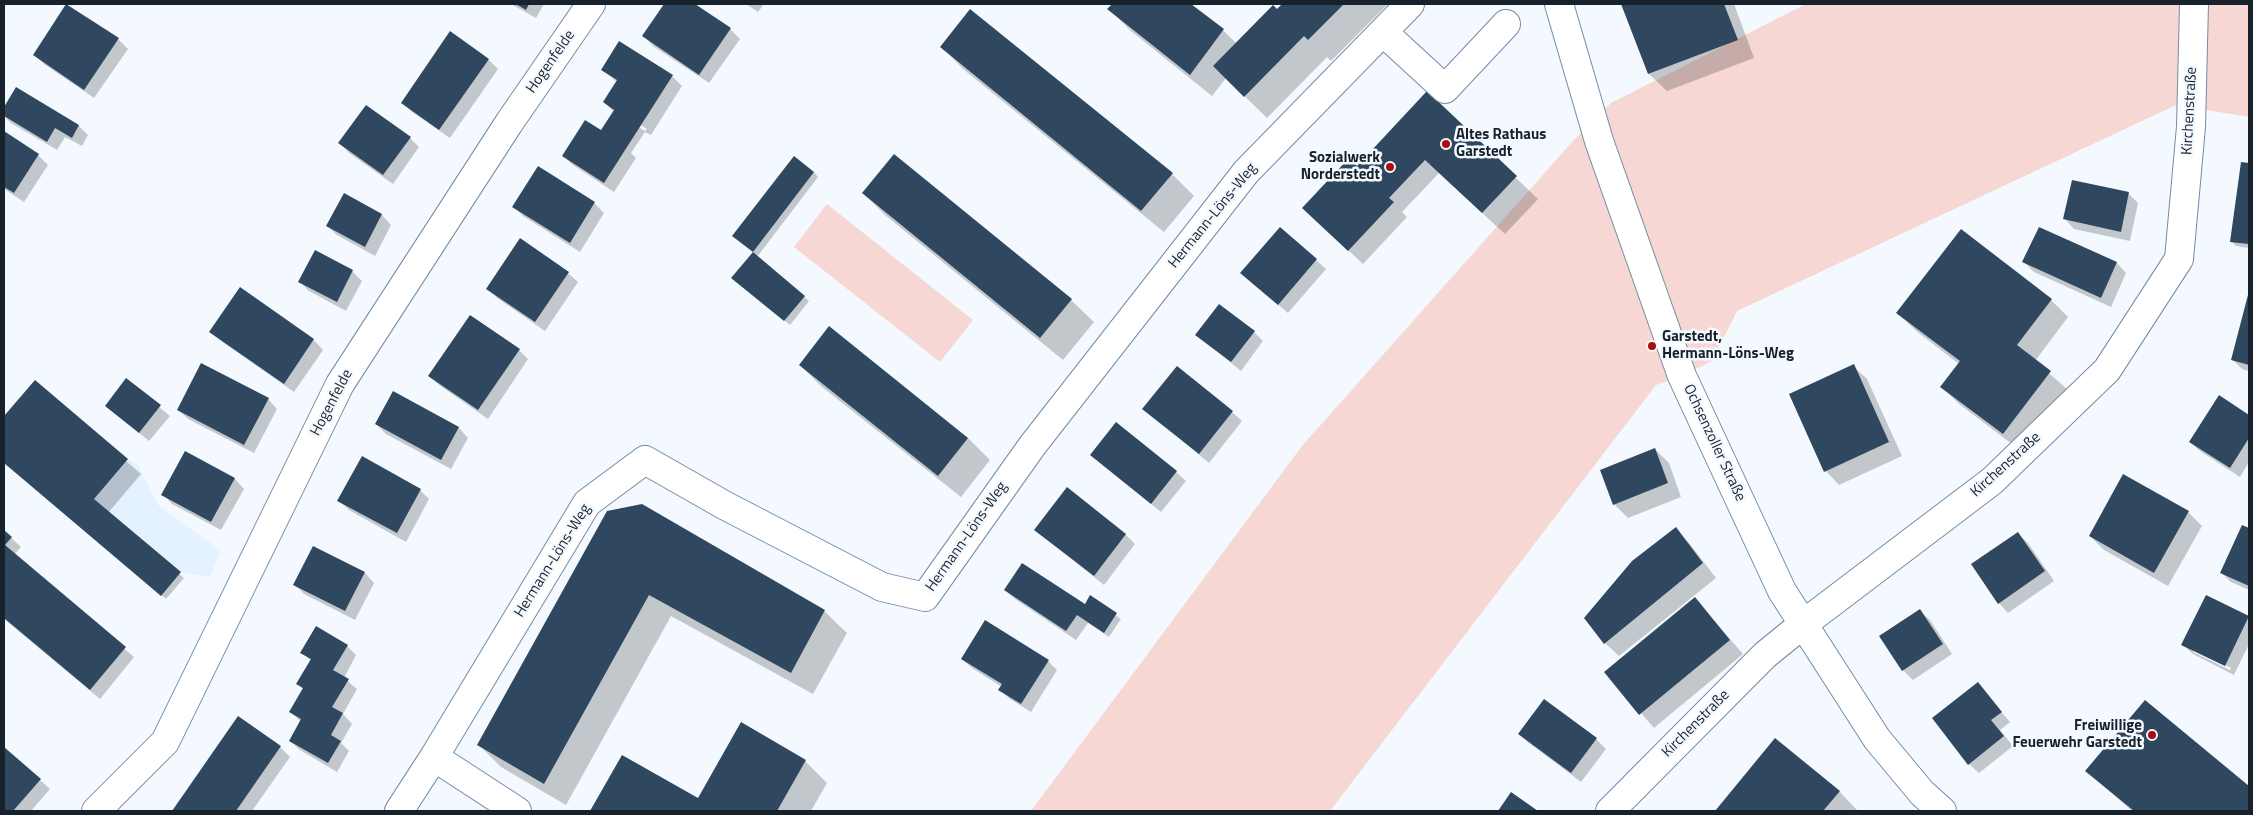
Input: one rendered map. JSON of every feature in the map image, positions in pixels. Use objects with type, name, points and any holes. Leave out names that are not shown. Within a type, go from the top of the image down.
[{"type":"street","name":"Hogenfelde","points":[[96,811],[165,742],[340,384],[509,123],[591,4]]},
{"type":"street","name":"Hermann-Löns-Weg","points":[[399,811],[434,757],[587,503],[645,460],[724,505],[882,587],[925,597],[1032,446],[1246,172],[1410,4]]},
{"type":"street","name":"Ochsenzoller Straße","points":[[1559,4],[1599,141],[1682,376],[1782,591],[1802,625],[1877,739],[1922,793],[1942,811]]},
{"type":"street","name":"Kirchenstraße","points":[[1610,811],[1766,655],[1802,625],[1992,481],[2107,370],[2179,260],[2191,127],[2194,4]]},
{"type":"street","points":[[1383,32],[1445,89],[1506,24]]},
{"type":"street","points":[[434,757],[517,811]]},
{"type":"shaded area","points":[[1806,4],[2249,4],[2249,117],[2176,105],[1737,311],[1712,361],[1682,376],[1656,385],[1330,811],[1031,811],[1302,446],[1573,141],[1611,103]]},
{"type":"shaded area","points":[[827,204],[973,320],[940,362],[794,247]]},
{"type":"shaded area","points":[[128,459],[138,465],[158,505],[221,551],[210,577],[181,572],[94,499]]},
{"type":"building","points":[[66,4],[119,38],[84,90],[33,55]]},
{"type":"building","points":[[516,4],[529,4],[526,10]]},
{"type":"building","points":[[664,4],[695,4],[731,28],[699,75],[642,36]]},
{"type":"building","points":[[1112,4],[1191,4],[1224,29],[1190,75],[1107,9]]},
{"type":"building","points":[[1282,4],[1344,4],[1308,40],[1304,36],[1244,97],[1213,66],[1273,5],[1277,9]]},
{"type":"building","points":[[1621,4],[1724,4],[1738,40],[1648,74]]},
{"type":"building","points":[[970,9],[1173,173],[1141,211],[940,47]]},
{"type":"building","points":[[450,31],[489,59],[439,130],[401,103]]},
{"type":"building","points":[[619,41],[673,75],[604,183],[562,156],[585,120],[601,130],[614,110],[603,102],[617,80],[601,70]]},
{"type":"building","points":[[16,87],[79,125],[72,138],[55,128],[47,142],[4,116],[4,107]]},
{"type":"building","points":[[1427,91],[1517,176],[1482,213],[1425,160],[1389,198],[1394,202],[1348,251],[1302,208],[1349,158],[1357,166]]},
{"type":"building","points":[[366,105],[411,137],[383,175],[338,143]]},
{"type":"building","points":[[4,131],[39,154],[14,193],[4,187]]},
{"type":"building","points":[[894,154],[1072,299],[1040,338],[862,193]]},
{"type":"building","points":[[794,156],[814,172],[753,252],[732,236]]},
{"type":"building","points":[[2241,162],[2249,163],[2249,244],[2230,242]]},
{"type":"building","points":[[538,166],[595,202],[570,243],[512,207]]},
{"type":"building","points":[[2072,180],[2129,192],[2121,232],[2063,219]]},
{"type":"building","points":[[344,193],[382,214],[365,247],[326,226]]},
{"type":"building","points":[[1280,227],[1317,259],[1278,305],[1240,273]]},
{"type":"building","points":[[2039,227],[2117,262],[2101,298],[2022,262]]},
{"type":"building","points":[[1961,229],[2052,299],[2017,345],[2051,371],[2003,434],[1940,387],[1960,361],[1896,313]]},
{"type":"building","points":[[520,238],[569,272],[535,322],[486,289]]},
{"type":"building","points":[[315,250],[353,270],[337,302],[298,282]]},
{"type":"building","points":[[753,252],[805,296],[784,321],[731,278]]},
{"type":"building","points":[[240,287],[314,339],[284,384],[209,332]]},
{"type":"building","points":[[2249,291],[2249,365],[2231,360]]},
{"type":"building","points":[[1219,304],[1255,331],[1231,362],[1195,335]]},
{"type":"building","points":[[470,315],[520,349],[478,410],[428,376]]},
{"type":"building","points":[[829,326],[968,438],[938,476],[799,365]]},
{"type":"building","points":[[201,363],[269,398],[244,445],[177,410]]},
{"type":"building","points":[[1854,364],[1889,442],[1824,472],[1789,394]]},
{"type":"building","points":[[1177,366],[1233,411],[1199,454],[1142,409]]},
{"type":"building","points":[[126,378],[161,405],[139,433],[105,406]]},
{"type":"building","points":[[35,380],[128,459],[94,499],[181,572],[161,596],[4,463],[4,416]]},
{"type":"building","points":[[393,391],[459,427],[441,460],[375,424]]},
{"type":"building","points":[[2219,395],[2249,415],[2249,438],[2230,468],[2189,442]]},
{"type":"building","points":[[1116,422],[1177,471],[1151,504],[1090,455]]},
{"type":"building","points":[[1655,448],[1668,483],[1613,505],[1600,470]]},
{"type":"building","points":[[185,451],[235,478],[211,522],[161,495]]},
{"type":"building","points":[[362,456],[421,489],[397,533],[337,501]]},
{"type":"building","points":[[2123,474],[2189,511],[2154,573],[2089,536]]},
{"type":"building","points":[[1067,487],[1126,534],[1094,576],[1034,530]]},
{"type":"building","points":[[642,504],[825,610],[791,673],[649,595],[544,784],[477,745],[607,511]]},
{"type":"building","points":[[2242,525],[2249,528],[2249,586],[2220,573]]},
{"type":"building","points":[[1676,527],[1703,563],[1604,644],[1584,618],[1632,561]]},
{"type":"building","points":[[4,530],[12,537],[5,545],[126,647],[90,690],[4,618]]},
{"type":"building","points":[[2018,532],[2045,571],[1998,604],[1971,564]]},
{"type":"building","points":[[313,546],[365,572],[345,611],[293,585]]},
{"type":"building","points":[[1022,563],[1085,604],[1090,595],[1117,613],[1104,633],[1077,615],[1066,631],[1004,590]]},
{"type":"building","points":[[2206,595],[2249,616],[2225,666],[2181,645]]},
{"type":"building","points":[[1695,597],[1730,640],[1639,715],[1604,672]]},
{"type":"building","points":[[1920,609],[1943,644],[1902,671],[1879,636]]},
{"type":"building","points":[[985,620],[1049,660],[1021,704],[998,690],[1002,684],[961,659]]},
{"type":"building","points":[[316,626],[348,645],[333,670],[349,679],[332,707],[343,713],[331,735],[341,741],[328,763],[289,741],[301,719],[289,712],[303,688],[296,684],[311,659],[300,653]]},
{"type":"building","points":[[1978,682],[2002,712],[1991,720],[2004,736],[1968,765],[1932,718]]},
{"type":"building","points":[[1544,699],[1597,738],[1571,773],[1518,734]]},
{"type":"building","name":"Freiwillige Feuerwehr Garstedt","points":[[2145,700],[2249,786],[2249,811],[2134,811],[2085,771]]},
{"type":"building","points":[[238,716],[281,746],[236,811],[172,811]]},
{"type":"building","points":[[741,722],[806,760],[777,811],[590,811],[622,755],[698,798]]},
{"type":"building","points":[[1775,738],[1840,791],[1823,811],[1715,811]]},
{"type":"building","points":[[4,747],[41,779],[13,811],[4,811]]},
{"type":"building","points":[[1511,792],[1538,811],[1498,811]]},
{"type":"place","name":"Altes Rathaus Garstedt","points":[[1446,144]]},
{"type":"place","name":"Sozialwerk Norderstedt","points":[[1390,167]]},
{"type":"place","name":"Garstedt, Hermann-Löns-Weg","points":[[1652,346]]},
{"type":"place","name":"Freiwillige Feuerwehr Garstedt","points":[[2152,735]]}]
